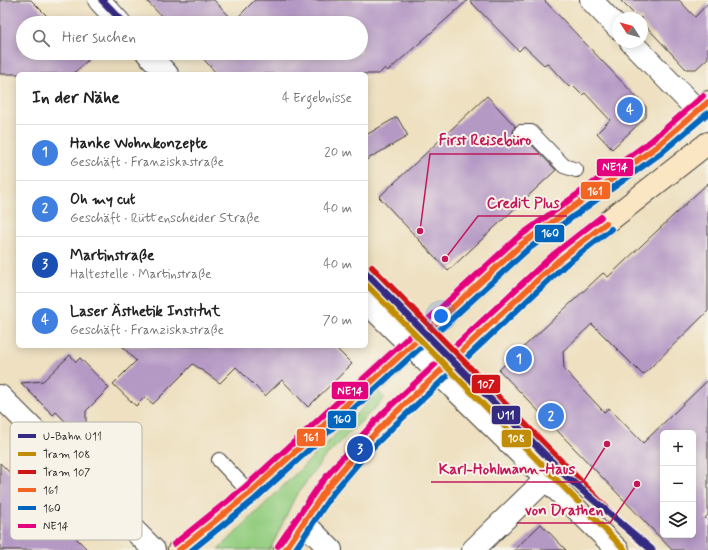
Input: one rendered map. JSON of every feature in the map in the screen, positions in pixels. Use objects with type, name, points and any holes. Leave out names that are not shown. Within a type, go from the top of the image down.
[{"type":"main road","points":[[179,550],[250,493],[522,244],[656,147],[703,107]]},
{"type":"main road","points":[[285,550],[327,488],[360,449],[389,419],[439,374],[559,260],[708,143]]},
{"type":"street","points":[[98,0],[113,16]]},
{"type":"street","points":[[591,0],[612,22]]},
{"type":"street","points":[[638,48],[703,107]]},
{"type":"street","points":[[154,60],[165,72]]},
{"type":"street","points":[[368,304],[545,480],[618,550]]},
{"type":"street","points":[[0,397],[25,422]]},
{"type":"street","points":[[473,550],[545,480]]},
{"type":"street","points":[[304,523],[331,550]]},
{"type":"street","points":[[142,538],[154,550]]},
{"type":"lane","points":[[521,132],[531,132],[564,166],[576,170]]},
{"type":"lane","points":[[219,460],[250,493]]},
{"type":"green space","points":[[379,392],[385,398],[324,458],[295,497],[270,550],[218,550]]},
{"type":"building","points":[[0,0],[31,0],[47,16],[16,16],[16,60],[88,60],[75,72],[16,72],[16,74],[0,74]]},
{"type":"building","points":[[146,0],[214,0],[229,16],[161,16]]},
{"type":"building","points":[[255,0],[468,0],[388,71],[385,68],[379,74],[368,74],[368,72],[215,72],[204,60],[368,60],[368,16],[239,16]]},
{"type":"building","points":[[469,0],[544,0],[646,107],[646,117],[612,149],[597,133],[610,120],[585,93],[582,95],[572,85],[569,87],[547,63],[544,65],[524,46],[519,51]]},
{"type":"building","points":[[620,0],[679,0],[695,17],[708,3],[708,58],[696,69],[686,69],[648,28],[648,12],[632,12]]},
{"type":"building","points":[[487,96],[515,126],[513,132],[514,137],[517,140],[527,140],[556,170],[448,271],[379,197]]},
{"type":"building","points":[[397,117],[408,136],[368,159],[368,134]]},
{"type":"building","points":[[708,183],[708,311],[643,375],[592,324],[563,351],[564,369],[604,412],[609,408],[643,443],[708,380],[708,515],[705,518],[708,520],[708,550],[672,550],[660,538],[696,538],[696,430],[660,430],[660,538],[499,370],[603,273],[608,277]]},
{"type":"building","points":[[124,348],[336,348],[352,364],[308,407],[282,380],[265,396],[236,367],[220,383],[193,364],[153,404],[145,397],[136,406],[113,384],[136,361]]},
{"type":"building","points":[[70,355],[76,362],[80,358],[109,388],[86,411],[86,422],[66,422],[56,412],[53,415],[21,383],[43,381]]},
{"type":"building","points":[[0,463],[10,473],[10,540],[78,540],[88,550],[0,550]]},
{"type":"building","points":[[541,524],[566,550],[514,550]]},
{"type":"metro line","name":"U11","points":[[102,0],[117,16]]},
{"type":"metro line","name":"U11","points":[[368,275],[568,478],[652,550]]},
{"type":"tram line","name":"107","points":[[372,267],[642,544]]},
{"type":"tram line","name":"108","points":[[368,286],[625,550]]},
{"type":"transit line","name":"NE14","points":[[174,544],[245,487],[517,238],[651,141],[703,96]]},
{"type":"transit line","name":"161","points":[[179,550],[250,493],[522,244],[656,147],[708,102]]},
{"type":"transit line","name":"160","points":[[192,550],[255,499],[527,250],[661,153],[708,113]]},
{"type":"transit line","name":"NE14","points":[[278,546],[321,483],[383,413],[554,254],[601,217]]},
{"type":"transit line","name":"161","points":[[285,550],[327,488],[360,449],[389,419],[559,260],[606,223]]},
{"type":"transit line","name":"160","points":[[295,550],[333,493],[366,454],[564,266],[611,229]]},
{"type":"place","name":"Laser Ästhetik Institut","points":[[630,110]]},
{"type":"place","name":"First Reisebüro","points":[[420,231]]},
{"type":"place","name":"Credit Plus","points":[[445,259]]},
{"type":"place","name":"Hanke Wohnkonzepte","points":[[519,359]]},
{"type":"place","name":"Oh my cut","points":[[551,416]]},
{"type":"place","name":"Karl-Hohlmann-Haus","points":[[607,444]]},
{"type":"place","name":"Martinstraße","points":[[360,449]]},
{"type":"place","name":"von Drathen","points":[[637,484]]}]
